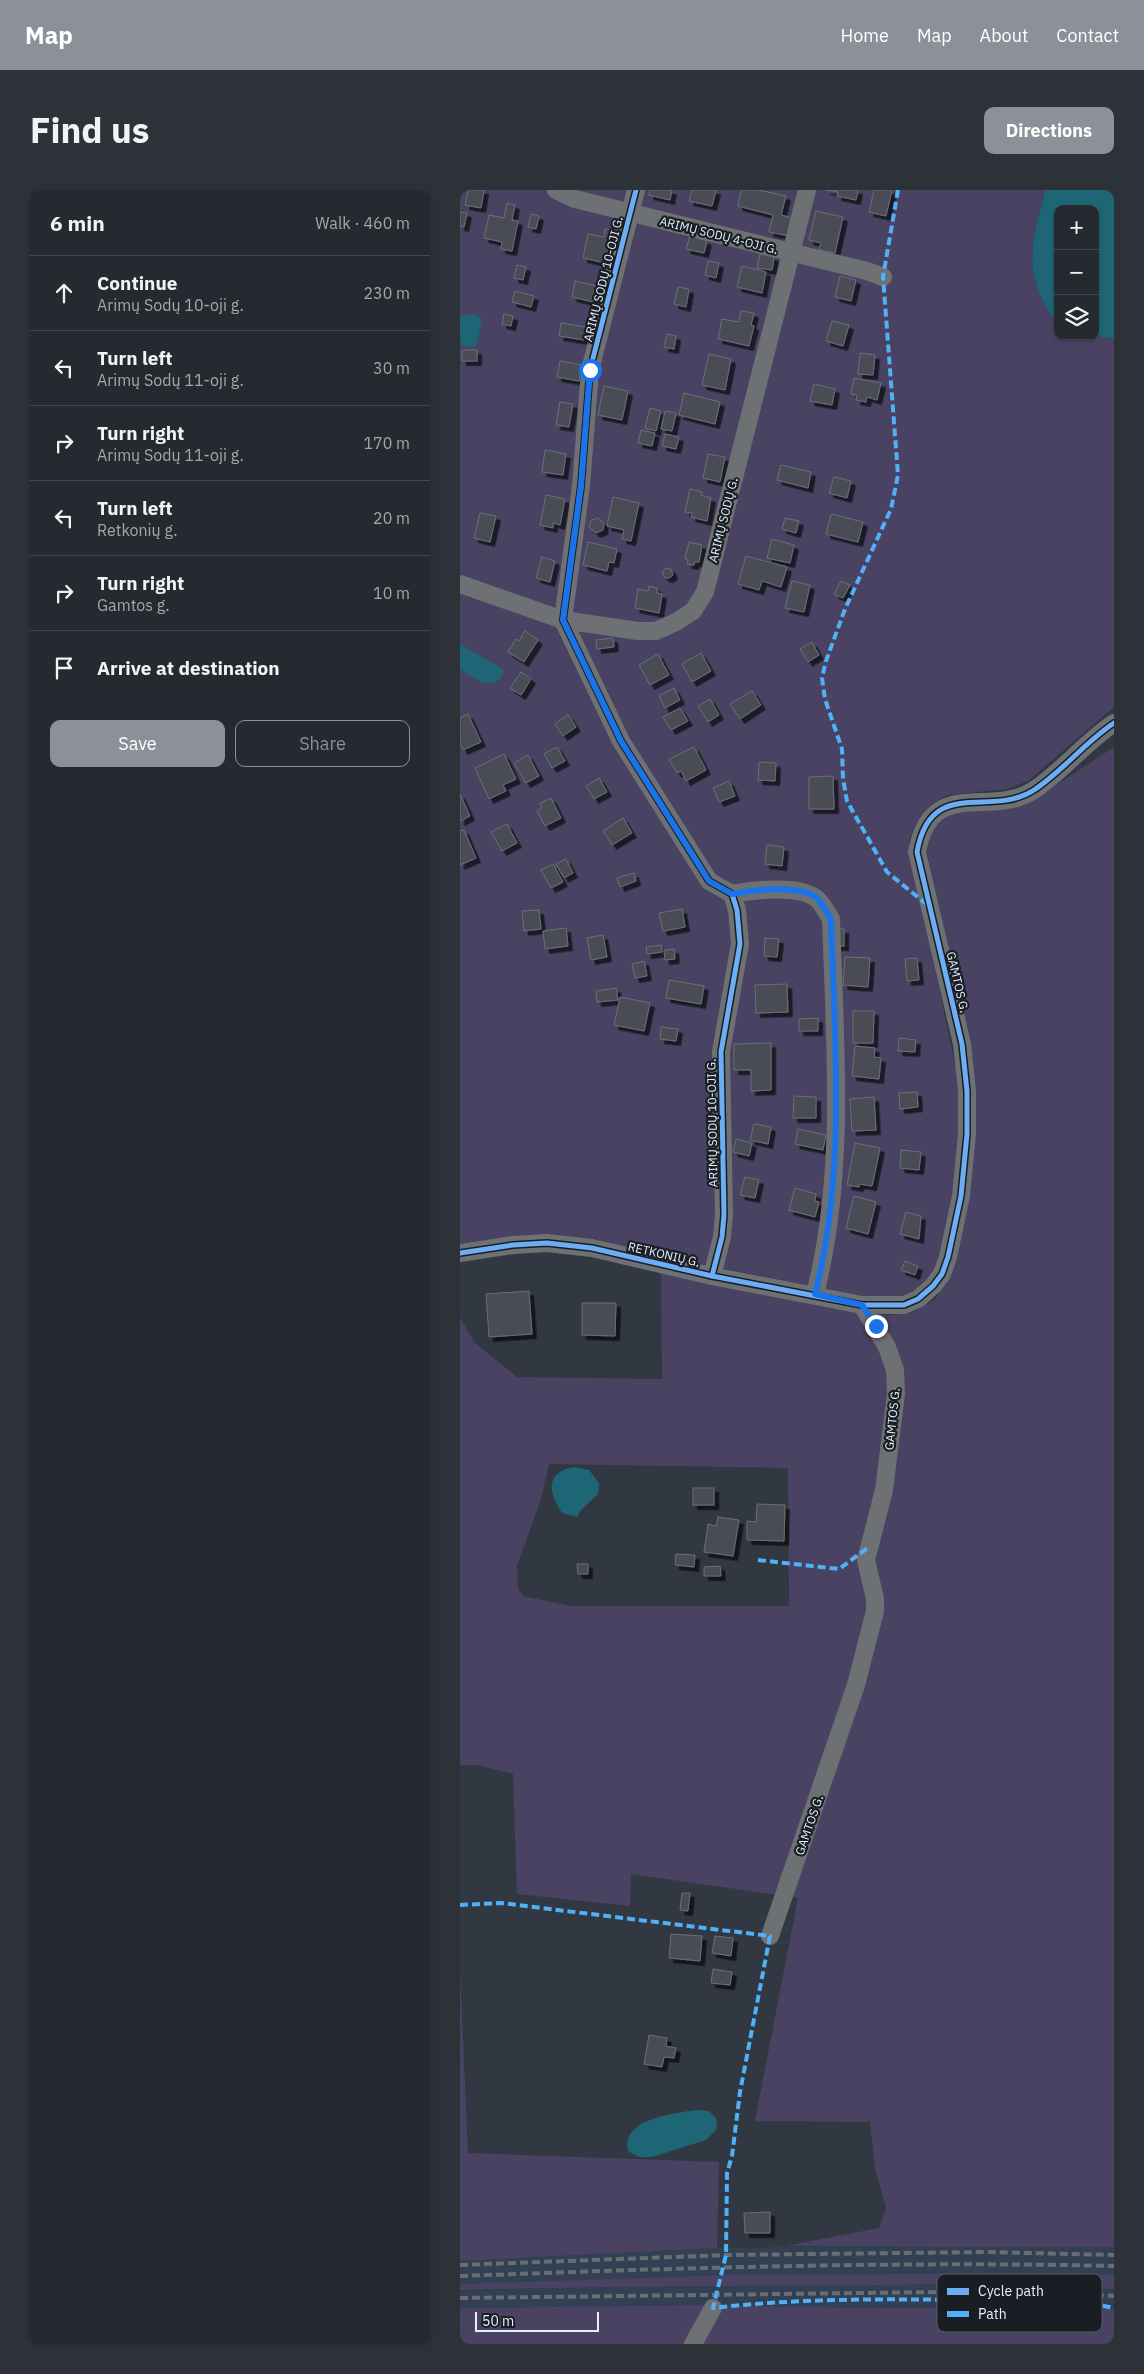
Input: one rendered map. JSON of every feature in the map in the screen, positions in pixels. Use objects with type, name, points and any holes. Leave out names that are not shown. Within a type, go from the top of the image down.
[{"type":"street","name":"ARIMŲ SODŲ 4-OJI G.","points":[[556,190],[575,199],[791,252],[883,277]]},
{"type":"street","name":"ARIMŲ SODŲ 10-OJI G.","points":[[563,620],[581,486],[590,370],[636,190]]},
{"type":"street","name":"ARIMŲ SODŲ G.","points":[[460,584],[563,620],[638,631],[656,631],[692,611],[705,592],[807,190]]},
{"type":"street","points":[[563,620],[621,741],[709,881],[732,894],[751,890],[803,891],[817,899],[831,919],[837,1130],[826,1253],[815,1294]]},
{"type":"street","name":"GAMTOS G.","points":[[862,1305],[904,1305],[918,1299],[934,1286],[942,1274],[948,1257],[961,1196],[967,1117],[967,1091],[962,1044],[917,852],[920,836],[928,821],[941,809],[962,802],[1006,800],[1032,791],[1114,723]]},
{"type":"street","name":"ARIMŲ SODŲ 10-OJI G.","points":[[712,1276],[722,1237],[724,1215],[721,1052],[740,944],[738,910],[732,894]]},
{"type":"street","name":"RETKONIŲ G.","points":[[460,1253],[513,1245],[547,1243],[592,1248],[712,1276],[815,1294],[862,1305]]},
{"type":"street","name":"GAMTOS G.","points":[[770,1936],[856,1685],[875,1611],[866,1560],[884,1490],[896,1386],[895,1370],[887,1347],[862,1305]]},
{"type":"street","points":[[693,2344],[712,2308]]},
{"type":"shaded area","points":[[460,190],[1045,190],[1035,232],[1032,258],[1036,285],[1050,314],[1054,317],[1054,340],[1099,340],[1099,337],[1114,339],[1114,707],[1028,781],[1007,789],[947,795],[930,805],[916,824],[909,841],[909,858],[919,891],[958,1080],[958,1160],[942,1253],[932,1274],[917,1289],[900,1297],[873,1299],[643,1252],[595,1239],[536,1236],[500,1238],[460,1244]]},
{"type":"shaded area","points":[[1045,190],[1114,190],[1114,339],[1099,337],[1099,205],[1054,205],[1054,317],[1050,314],[1036,285],[1032,258],[1035,232]]},
{"type":"shaded area","points":[[476,315],[482,319],[477,345],[473,347],[463,346],[460,340],[460,316]]},
{"type":"shaded area","points":[[460,644],[503,669],[503,675],[493,683],[488,683],[477,680],[460,669]]},
{"type":"shaded area","points":[[1114,747],[1114,2247],[785,2246],[879,2228],[886,2208],[875,2168],[870,2122],[755,2121],[798,1898],[631,1874],[630,1906],[517,1894],[513,1774],[478,1765],[460,1765],[460,1318],[475,1343],[517,1377],[662,1379],[661,1272],[860,1312],[889,1315],[912,1313],[935,1299],[947,1283],[960,1243],[974,1132],[971,1062],[926,848],[936,822],[949,813],[964,808],[1006,809],[1029,803]],"holes":[[[549,1464],[788,1468],[789,1606],[570,1606],[523,1596],[518,1588],[517,1566],[541,1499]]]},
{"type":"shaded area","points":[[574,1467],[589,1470],[599,1483],[598,1494],[581,1510],[577,1517],[562,1513],[552,1491],[552,1484],[558,1474]]},
{"type":"shaded area","points":[[460,1969],[468,2153],[719,2162],[717,2248],[460,2261]]},
{"type":"shaded area","points":[[695,2110],[709,2111],[716,2118],[717,2129],[706,2140],[652,2157],[638,2157],[628,2151],[628,2140],[633,2131],[641,2125],[663,2116]]},
{"type":"shaded area","points":[[883,2245],[1114,2247],[1114,2275],[1069,2273],[937,2274],[460,2284],[460,2261],[717,2248]]},
{"type":"shaded area","points":[[1069,2273],[1092,2274],[937,2274],[937,2285],[460,2290],[460,2284],[732,2275]]},
{"type":"shaded area","points":[[1102,2274],[1114,2275],[1114,2289],[1102,2288]]},
{"type":"shaded area","points":[[937,2285],[937,2306],[804,2308],[706,2305],[460,2308],[460,2291],[615,2287]]},
{"type":"shaded area","points":[[1102,2288],[1114,2289],[1114,2309],[1102,2309]]},
{"type":"shaded area","points":[[706,2305],[937,2308],[937,2332],[1102,2332],[1102,2309],[1114,2309],[1114,2344],[460,2344],[460,2308]]},
{"type":"building","points":[[468,190],[484,190],[481,208],[465,205]]},
{"type":"building","points":[[650,190],[672,190],[670,200],[649,195]]},
{"type":"building","points":[[692,190],[716,190],[712,206],[689,201]]},
{"type":"building","points":[[741,190],[758,190],[786,196],[781,215],[793,218],[789,236],[769,232],[773,215],[738,206]]},
{"type":"building","points":[[826,190],[858,190],[856,200],[837,196],[838,192]]},
{"type":"building","points":[[874,190],[892,190],[886,216],[869,212]]},
{"type":"building","points":[[507,203],[515,205],[512,220],[518,221],[512,251],[501,249],[502,242],[484,238],[489,215],[504,218]]},
{"type":"building","points":[[816,211],[843,217],[835,253],[819,250],[821,243],[809,240]]},
{"type":"building","points":[[460,212],[467,213],[464,227],[460,226]]},
{"type":"building","points":[[531,214],[539,216],[536,229],[528,227]]},
{"type":"building","points":[[605,229],[617,231],[609,264],[583,258],[588,234],[604,237]]},
{"type":"building","points":[[690,236],[707,241],[704,253],[686,249]]},
{"type":"building","points":[[760,254],[774,257],[772,270],[757,268]]},
{"type":"building","points":[[708,261],[719,263],[716,278],[705,275]]},
{"type":"building","points":[[517,265],[526,267],[523,280],[514,278]]},
{"type":"building","points":[[742,266],[766,272],[762,293],[737,287]]},
{"type":"building","points":[[840,276],[856,280],[851,301],[835,297]]},
{"type":"building","points":[[575,281],[597,286],[593,302],[572,297]]},
{"type":"building","points":[[678,287],[689,289],[686,307],[674,304]]},
{"type":"building","points":[[515,291],[534,296],[531,307],[512,302]]},
{"type":"building","points":[[741,311],[754,313],[751,325],[754,326],[749,346],[718,339],[722,319],[739,322]]},
{"type":"building","points":[[504,314],[513,316],[511,326],[502,324]]},
{"type":"building","points":[[832,321],[849,325],[843,346],[826,341]]},
{"type":"building","points":[[561,323],[586,327],[584,340],[559,336]]},
{"type":"building","points":[[667,334],[676,336],[674,349],[664,347]]},
{"type":"building","points":[[462,350],[477,350],[477,361],[462,361]]},
{"type":"building","points":[[860,353],[875,355],[873,375],[858,374]]},
{"type":"building","points":[[709,354],[731,359],[725,390],[702,385]]},
{"type":"building","points":[[560,361],[582,365],[579,381],[557,377]]},
{"type":"building","points":[[854,378],[881,383],[877,400],[867,397],[866,402],[856,400],[857,395],[851,394]]},
{"type":"building","points":[[814,384],[835,389],[832,405],[810,401]]},
{"type":"building","points":[[604,386],[628,391],[622,420],[598,415]]},
{"type":"building","points":[[684,393],[720,402],[715,424],[679,415]]},
{"type":"building","points":[[560,402],[573,404],[569,427],[556,425]]},
{"type":"building","points":[[650,408],[661,411],[656,431],[645,428]]},
{"type":"building","points":[[665,411],[676,413],[672,431],[661,429]]},
{"type":"building","points":[[641,430],[655,433],[652,446],[638,443]]},
{"type":"building","points":[[665,434],[679,437],[676,449],[662,446]]},
{"type":"building","points":[[545,450],[566,454],[563,475],[542,472]]},
{"type":"building","points":[[708,454],[725,457],[720,482],[703,478]]},
{"type":"building","points":[[781,465],[811,472],[808,488],[777,480]]},
{"type":"building","points":[[834,477],[851,481],[847,498],[829,493]]},
{"type":"building","points":[[690,489],[702,492],[701,495],[711,498],[707,521],[691,517],[692,513],[685,512]]},
{"type":"building","points":[[546,495],[565,499],[560,525],[553,523],[553,528],[540,525]]},
{"type":"building","points":[[613,497],[639,503],[631,541],[622,539],[624,530],[607,526]]},
{"type":"building","points":[[480,513],[496,516],[490,542],[474,538]]},
{"type":"building","points":[[831,514],[863,522],[858,542],[826,534]]},
{"type":"building","points":[[598,518],[604,523],[603,530],[596,533],[589,527],[591,520]]},
{"type":"building","points":[[785,518],[799,521],[796,533],[782,529]]},
{"type":"building","points":[[772,539],[794,545],[790,563],[767,558]]},
{"type":"building","points":[[588,542],[617,549],[614,563],[609,562],[607,571],[583,565]]},
{"type":"building","points":[[689,542],[702,545],[699,562],[695,562],[694,565],[687,564],[688,560],[685,559]]},
{"type":"building","points":[[746,556],[787,567],[781,587],[762,581],[759,590],[738,584]]},
{"type":"building","points":[[542,557],[555,561],[550,582],[536,578]]},
{"type":"building","points":[[666,568],[671,569],[673,575],[669,578],[664,577],[662,572]]},
{"type":"building","points":[[792,581],[810,585],[804,612],[785,608]]},
{"type":"building","points":[[841,581],[850,585],[843,598],[834,594]]},
{"type":"building","points":[[649,586],[657,588],[657,593],[662,594],[659,613],[635,608],[638,589],[648,591]]},
{"type":"building","points":[[525,631],[538,640],[524,662],[508,652],[516,639],[519,641]]},
{"type":"building","points":[[613,638],[614,647],[597,649],[596,640]]},
{"type":"building","points":[[812,642],[819,655],[808,662],[800,649]]},
{"type":"building","points":[[701,653],[711,671],[692,682],[682,664]]},
{"type":"building","points":[[658,654],[669,675],[650,685],[639,665]]},
{"type":"building","points":[[521,672],[531,679],[521,695],[510,688]]},
{"type":"building","points":[[674,688],[680,700],[665,708],[659,696]]},
{"type":"building","points":[[752,691],[761,705],[740,719],[730,704]]},
{"type":"building","points":[[710,699],[719,715],[708,722],[698,706]]},
{"type":"building","points":[[680,708],[688,721],[671,730],[663,717]]},
{"type":"building","points":[[468,714],[481,742],[463,750],[460,743],[460,718]]},
{"type":"building","points":[[568,715],[576,727],[563,736],[555,724]]},
{"type":"building","points":[[557,747],[565,761],[552,768],[544,754]]},
{"type":"building","points":[[694,747],[706,770],[686,781],[681,771],[677,773],[669,759]]},
{"type":"building","points":[[504,754],[516,779],[503,785],[506,791],[489,799],[475,768]]},
{"type":"building","points":[[528,755],[539,776],[526,783],[514,763]]},
{"type":"building","points":[[759,762],[776,763],[775,781],[758,780]]},
{"type":"building","points":[[833,776],[834,809],[809,809],[809,777]]},
{"type":"building","points":[[599,778],[607,792],[594,799],[586,786]]},
{"type":"building","points":[[729,781],[735,796],[719,802],[713,788]]},
{"type":"building","points":[[460,794],[470,816],[460,821]]},
{"type":"building","points":[[551,798],[561,818],[545,826],[537,811],[542,808],[540,803]]},
{"type":"building","points":[[623,818],[632,833],[612,845],[603,831]]},
{"type":"building","points":[[507,824],[517,843],[502,851],[491,832]]},
{"type":"building","points":[[464,830],[476,858],[460,865],[460,831]]},
{"type":"building","points":[[767,845],[784,847],[782,866],[765,864]]},
{"type":"building","points":[[566,859],[573,873],[564,878],[556,864]]},
{"type":"building","points":[[553,864],[563,882],[551,888],[541,870]]},
{"type":"building","points":[[634,873],[636,881],[620,887],[617,878]]},
{"type":"building","points":[[682,909],[685,927],[663,931],[659,913]]},
{"type":"building","points":[[539,910],[541,929],[524,931],[522,911]]},
{"type":"building","points":[[566,928],[568,946],[545,949],[543,931]]},
{"type":"building","points":[[834,929],[844,929],[844,946],[834,946]]},
{"type":"building","points":[[603,935],[607,957],[591,960],[587,938]]},
{"type":"building","points":[[765,938],[779,939],[777,957],[764,956]]},
{"type":"building","points":[[661,945],[662,952],[647,954],[646,947]]},
{"type":"building","points":[[674,949],[675,959],[665,960],[664,950]]},
{"type":"building","points":[[845,957],[870,958],[868,987],[843,985]]},
{"type":"building","points":[[917,958],[919,980],[907,981],[905,959]]},
{"type":"building","points":[[644,961],[647,976],[635,978],[632,964]]},
{"type":"building","points":[[669,980],[704,986],[701,1004],[666,998]]},
{"type":"building","points":[[787,984],[788,1012],[756,1013],[755,985]]},
{"type":"building","points":[[616,988],[618,1000],[597,1002],[596,991]]},
{"type":"building","points":[[620,997],[650,1003],[644,1031],[614,1025]]},
{"type":"building","points":[[853,1011],[874,1011],[873,1043],[853,1043]]},
{"type":"building","points":[[818,1018],[818,1031],[799,1031],[799,1019]]},
{"type":"building","points":[[661,1027],[678,1029],[676,1041],[660,1039]]},
{"type":"building","points":[[899,1038],[916,1040],[915,1052],[898,1051]]},
{"type":"building","points":[[771,1043],[771,1090],[751,1091],[751,1070],[734,1070],[734,1044]]},
{"type":"building","points":[[855,1046],[875,1048],[874,1057],[881,1058],[879,1079],[852,1076]]},
{"type":"building","points":[[917,1092],[918,1107],[900,1109],[899,1093]]},
{"type":"building","points":[[794,1096],[816,1097],[816,1118],[793,1118]]},
{"type":"building","points":[[874,1097],[876,1130],[852,1131],[850,1099]]},
{"type":"building","points":[[754,1124],[771,1127],[768,1144],[750,1140]]},
{"type":"building","points":[[798,1129],[826,1135],[823,1150],[795,1144]]},
{"type":"building","points":[[736,1139],[752,1143],[749,1156],[733,1152]]},
{"type":"building","points":[[855,1143],[880,1148],[872,1186],[859,1184],[859,1187],[847,1185]]},
{"type":"building","points":[[901,1150],[921,1152],[919,1170],[900,1168]]},
{"type":"building","points":[[745,1177],[759,1180],[755,1198],[740,1195]]},
{"type":"building","points":[[795,1188],[816,1194],[815,1201],[819,1202],[815,1217],[789,1210]]},
{"type":"building","points":[[854,1196],[876,1202],[868,1234],[846,1228]]},
{"type":"building","points":[[906,1212],[921,1216],[919,1239],[900,1234]]},
{"type":"building","points":[[905,1261],[918,1266],[915,1275],[901,1270]]},
{"type":"building","points":[[529,1291],[532,1334],[489,1337],[486,1294]]},
{"type":"building","points":[[582,1303],[616,1303],[615,1336],[582,1335]]},
{"type":"building","points":[[693,1488],[714,1488],[714,1505],[693,1505]]},
{"type":"building","points":[[757,1504],[785,1505],[784,1541],[747,1540],[747,1521],[756,1522]]},
{"type":"building","points":[[718,1517],[739,1520],[733,1556],[704,1552],[708,1524],[716,1526]]},
{"type":"building","points":[[676,1554],[695,1555],[694,1567],[675,1565]]},
{"type":"building","points":[[577,1564],[588,1564],[588,1574],[578,1574]]},
{"type":"building","points":[[720,1566],[721,1576],[704,1576],[704,1567]]},
{"type":"building","points":[[682,1893],[690,1893],[688,1911],[680,1910]]},
{"type":"building","points":[[671,1934],[702,1936],[700,1961],[669,1958]]},
{"type":"building","points":[[715,1936],[733,1938],[731,1956],[712,1953]]},
{"type":"building","points":[[713,1969],[732,1972],[730,1985],[711,1983]]},
{"type":"building","points":[[649,2035],[667,2038],[666,2046],[676,2048],[674,2058],[664,2057],[662,2067],[644,2064]]},
{"type":"building","points":[[770,2212],[770,2233],[745,2233],[744,2213]]},
{"type":"railway","points":[[460,2265],[726,2255],[986,2252],[1114,2255]]},
{"type":"railway","points":[[460,2276],[869,2265],[1114,2266]]},
{"type":"railway","points":[[460,2298],[937,2292]]},
{"type":"railway","points":[[1102,2295],[1114,2296]]},
{"type":"marked path","points":[[898,190],[883,277],[898,475],[891,509],[845,609],[826,661],[822,678],[825,699],[842,749],[843,779],[847,801],[887,872],[930,907]]},
{"type":"marked path","points":[[758,1560],[839,1569],[869,1547]]},
{"type":"marked path","points":[[460,1905],[501,1903],[770,1936],[740,2092],[732,2156],[727,2173],[726,2255],[713,2308],[805,2301],[937,2300]]},
{"type":"marked path","points":[[1102,2306],[1114,2308]]},
{"type":"cycle path","points":[[636,190],[590,370],[581,486],[563,620],[621,741],[709,881],[732,894],[737,910],[740,944],[721,1052],[724,1215],[722,1237],[712,1276]]},
{"type":"cycle path","points":[[460,1253],[513,1245],[547,1243],[592,1248],[712,1276],[862,1305],[904,1305],[918,1299],[933,1286],[942,1274],[948,1257],[961,1196],[967,1134],[967,1091],[962,1044],[917,852],[924,828],[935,814],[949,806],[1017,798],[1034,790],[1114,723]]},
{"type":"route","points":[[590,370],[581,486],[563,620],[621,741],[709,881],[732,894],[751,890],[803,891],[817,899],[831,919],[837,1130],[826,1253],[815,1294],[862,1305],[876,1326]]}]
